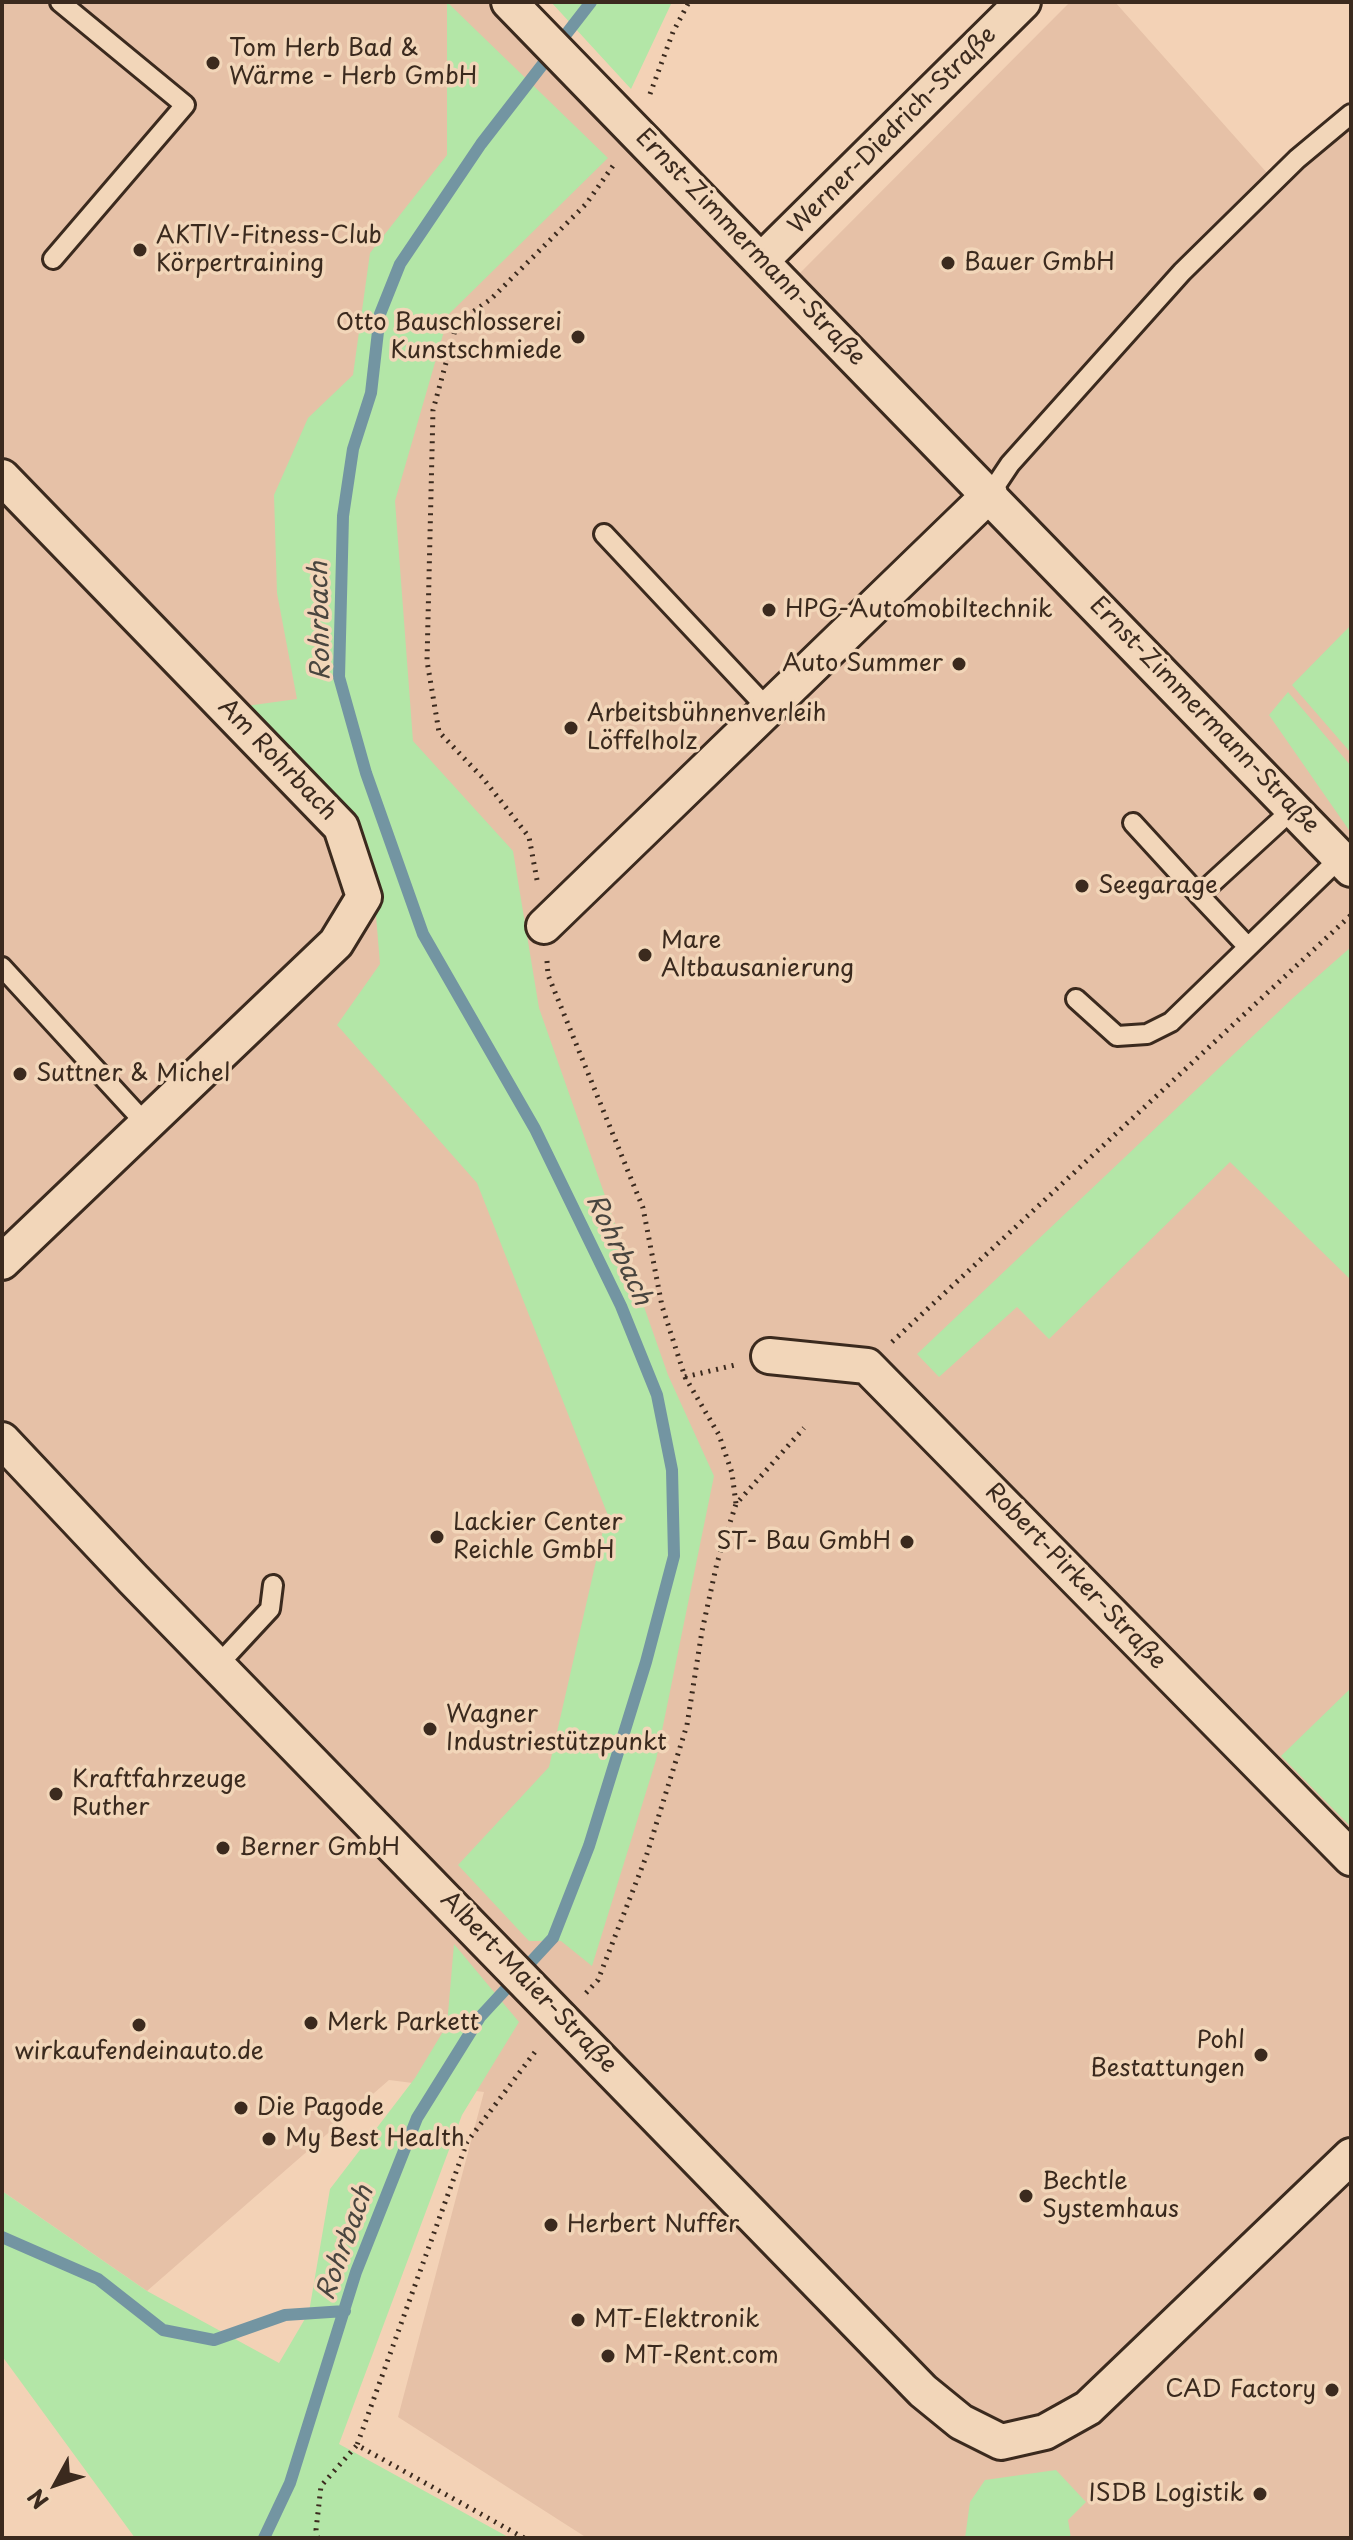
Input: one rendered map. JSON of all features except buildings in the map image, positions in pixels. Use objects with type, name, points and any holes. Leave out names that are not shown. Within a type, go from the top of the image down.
[{"type":"street","name":"Werner-Diedrich-Straße","points":[[762,260],[1023,2]]},
{"type":"street","name":"Ernst-Zimmermann-Straße","points":[[511,3],[1346,863]]},
{"type":"street","name":"Am Rohrbach","points":[[2,477],[341,827],[364,897],[336,943],[2,1262]]},
{"type":"street","points":[[544,926],[990,494]]},
{"type":"street","points":[[769,1356],[867,1366]]},
{"type":"street","name":"Robert-Pirker-Straße","points":[[867,1366],[1351,1858]]},
{"type":"street","name":"Albert-Maier-Straße","points":[[2,1440],[923,2391],[961,2422],[1001,2442],[1045,2432],[1088,2408],[1351,2156]]},
{"type":"lane","points":[[53,259],[185,105],[60,2]]},
{"type":"lane","points":[[990,494],[1010,464],[1182,272],[1297,159],[1351,114]]},
{"type":"lane","points":[[604,534],[768,709]]},
{"type":"lane","points":[[1199,895],[1293,809]]},
{"type":"lane","points":[[1133,823],[1248,947]]},
{"type":"lane","points":[[1076,999],[1117,1036],[1147,1034],[1171,1022],[1248,947],[1346,863]]},
{"type":"lane","points":[[2,967],[146,1124]]},
{"type":"lane","points":[[218,1665],[270,1609],[273,1585]]},
{"type":"path","points":[[689,2],[673,32],[637,131],[586,204],[491,299],[457,323],[433,410],[427,661],[439,732],[482,777],[529,837],[544,926],[548,975],[643,1208],[662,1306],[685,1377],[719,1435],[732,1473],[736,1504]]},
{"type":"path","points":[[867,1366],[1351,915]]},
{"type":"path","points":[[685,1377],[769,1356]]},
{"type":"path","points":[[318,2538],[321,2486],[357,2445],[467,2142],[561,2016],[598,1980],[646,1857],[687,1725],[717,1563],[736,1504],[804,1428]]},
{"type":"path","points":[[357,2445],[524,2538]]},
{"type":"shaded area","points":[[2,2],[490,2],[559,74],[796,277],[1070,2],[1115,2],[1276,183],[1351,120],[1351,2538],[587,2538],[398,2417],[484,2092],[389,2080],[147,2291],[2,2191]]},
{"type":"green space","points":[[447,2],[608,158],[449,314],[395,501],[413,741],[513,851],[539,1008],[668,1375],[714,1476],[656,1760],[592,1966],[561,1941],[529,1941],[458,1865],[549,1767],[607,1513],[477,1183],[337,1025],[380,964],[372,867],[246,706],[297,699],[277,593],[274,495],[308,418],[353,375],[370,253],[447,155]]},
{"type":"green space","points":[[551,2],[672,2],[631,89]]},
{"type":"green space","points":[[1351,625],[1351,753],[1292,685]]},
{"type":"green space","points":[[1288,692],[1351,766],[1351,833],[1269,715]]},
{"type":"green space","points":[[1351,947],[1351,1280],[1230,1162],[1049,1339],[1017,1307],[939,1377],[917,1354],[1293,998]]},
{"type":"green space","points":[[1351,1688],[1351,1827],[1281,1756]]},
{"type":"green space","points":[[454,1944],[519,2022],[462,2115],[339,2444],[510,2538],[135,2538],[2,2356],[2,2191],[147,2291],[279,2363],[309,2312],[330,2189],[415,2078],[447,2025]]},
{"type":"green space","points":[[1056,2470],[1086,2502],[1068,2520],[1071,2538],[965,2538],[970,2502],[985,2480]]},
{"type":"waterway","name":"Rohrbach","points":[[264,2538],[290,2483],[356,2272],[417,2118],[480,2017],[553,1938],[589,1846],[646,1662],[674,1556],[672,1470],[657,1395],[621,1306],[535,1129],[423,934],[366,773],[339,677],[343,516],[353,449],[371,393],[380,314],[400,264],[481,144],[591,2]]},
{"type":"waterway","points":[[2,2237],[98,2279],[163,2330],[214,2340],[285,2315],[345,2311]]},
{"type":"place","name":"Tom Herb Bad & Wärme - Herb GmbH","points":[[213,63]]},
{"type":"place","name":"AKTIV-Fitness-Club Körpertraining","points":[[140,250]]},
{"type":"place","name":"Bauer GmbH","points":[[948,263]]},
{"type":"place","name":"Otto Bauschlosserei Kunstschmiede","points":[[578,337]]},
{"type":"place","name":"HPG-Automobiltechnik","points":[[769,610]]},
{"type":"place","name":"Auto Summer","points":[[959,664]]},
{"type":"place","name":"Arbeitsbühnenverleih Löffelholz","points":[[571,728]]},
{"type":"place","name":"Seegarage","points":[[1082,886]]},
{"type":"place","name":"Mare Altbausanierung","points":[[645,955]]},
{"type":"place","name":"Suttner & Michel","points":[[20,1074]]},
{"type":"place","name":"Lackier Center Reichle GmbH","points":[[437,1537]]},
{"type":"place","name":"ST- Bau GmbH","points":[[907,1542]]},
{"type":"place","name":"Wagner Industriestützpunkt","points":[[430,1729]]},
{"type":"place","name":"Kraftfahrzeuge Ruther","points":[[56,1794]]},
{"type":"place","name":"Berner GmbH","points":[[223,1848]]},
{"type":"place","name":"Merk Parkett","points":[[311,2023]]},
{"type":"place","name":"wirkaufendeinauto.de","points":[[139,2025]]},
{"type":"place","name":"Pohl Bestattungen","points":[[1261,2055]]},
{"type":"place","name":"Die Pagode","points":[[241,2108]]},
{"type":"place","name":"My Best Health","points":[[269,2139]]},
{"type":"place","name":"Bechtle Systemhaus","points":[[1026,2196]]},
{"type":"place","name":"Herbert Nuffer","points":[[551,2225]]},
{"type":"place","name":"MT-Elektronik","points":[[578,2320]]},
{"type":"place","name":"MT-Rent.com","points":[[608,2356]]},
{"type":"place","name":"CAD Factory","points":[[1332,2390]]},
{"type":"place","name":"ISDB Logistik","points":[[1260,2494]]}]
